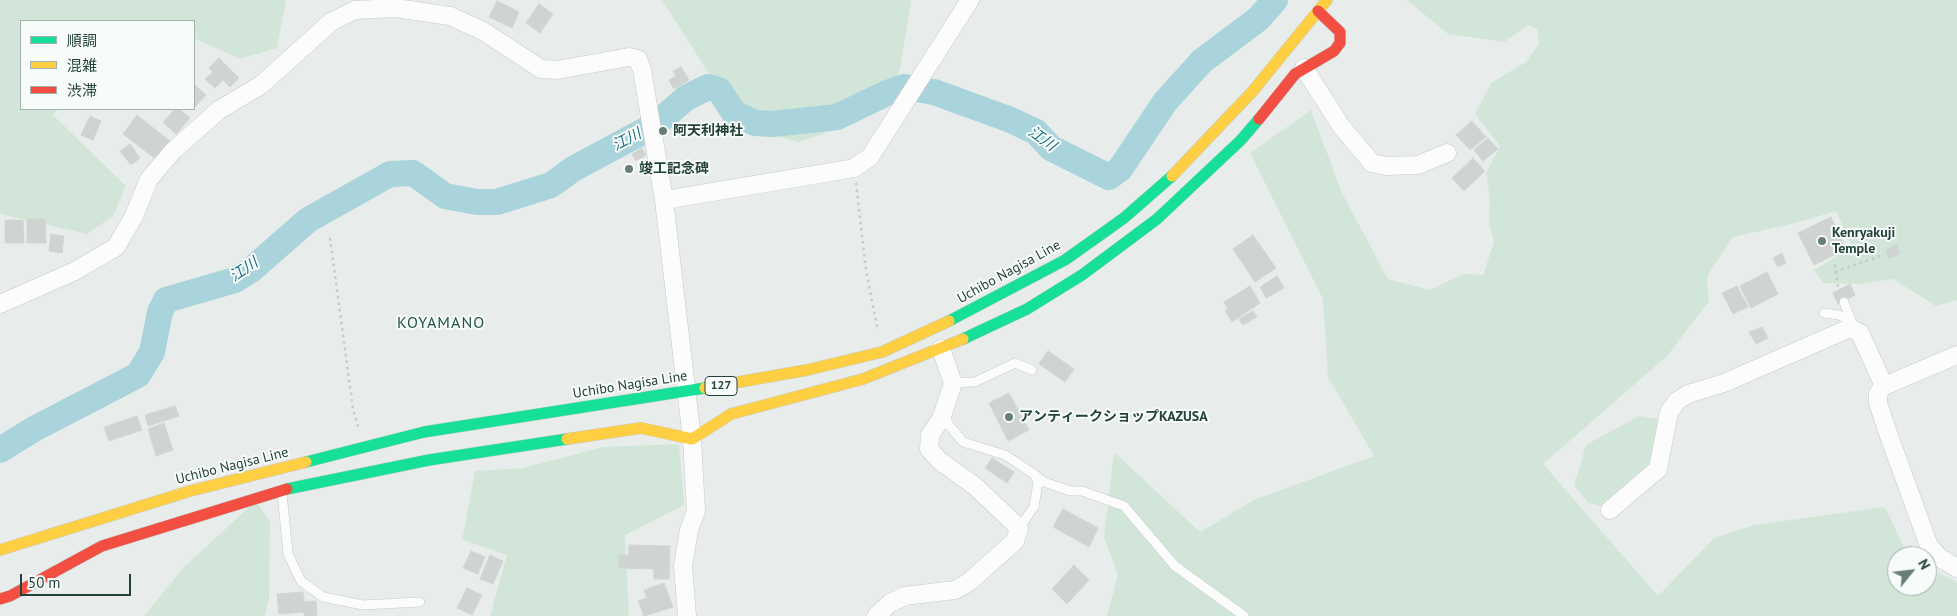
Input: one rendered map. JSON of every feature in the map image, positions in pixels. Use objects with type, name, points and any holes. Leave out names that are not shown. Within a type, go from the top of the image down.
[{"type":"main road","name":"Uchibo Nagisa Line","points":[[0,550],[190,491],[424,432],[685,392],[806,370],[882,352],[984,305],[1064,260],[1124,218],[1176,173],[1252,92],[1327,0]]},
{"type":"main road","points":[[0,599],[10,596],[102,546],[282,490],[429,460],[641,428],[692,439],[731,414],[864,378],[941,349],[1027,309],[1082,275],[1118,250],[1157,219],[1220,162],[1271,106],[1295,74],[1334,52],[1340,43],[1340,32],[1333,23],[1318,11]]},
{"type":"street","points":[[664,200],[854,168],[870,157],[970,0]]},
{"type":"street","points":[[0,304],[75,271],[116,247],[134,216],[148,179],[173,151],[219,110],[261,85],[331,22],[355,10],[396,8],[450,16],[483,31],[541,69],[557,70],[629,57],[638,59],[642,70],[664,200],[692,439],[696,511],[689,530],[683,566],[687,616]]},
{"type":"street","points":[[1304,68],[1341,126],[1372,163],[1386,166],[1418,165],[1447,153]]},
{"type":"street","points":[[1610,510],[1658,469],[1669,412],[1677,401],[1688,394],[1724,383],[1853,325],[1860,333],[1884,386]]},
{"type":"street","points":[[876,616],[890,603],[905,596],[955,590],[969,582],[1015,541],[1018,528],[976,487],[940,461],[929,449],[930,435],[945,410],[953,384],[941,349]]},
{"type":"street","points":[[1957,355],[1884,386],[1878,394],[1878,403],[1929,546],[1940,558],[1957,568]]},
{"type":"lane","points":[[1844,302],[1853,325]]},
{"type":"lane","points":[[1824,313],[1839,316],[1853,325]]},
{"type":"lane","points":[[953,384],[975,382],[1015,363],[1032,370]]},
{"type":"lane","points":[[945,410],[948,424],[963,442],[1005,455],[1044,482],[1070,491],[1082,491],[1124,506],[1176,566],[1244,616]]},
{"type":"lane","points":[[1018,528],[1034,507],[1038,482],[1034,474]]},
{"type":"lane","points":[[282,490],[288,554],[301,581],[323,597],[363,605],[420,602]]},
{"type":"path","points":[[854,168],[866,270],[882,352]]},
{"type":"path","points":[[330,238],[352,409],[364,447]]},
{"type":"path","points":[[1835,272],[1883,254]]},
{"type":"path","points":[[1835,265],[1838,288]]},
{"type":"green space","points":[[0,0],[286,0],[277,48],[240,59],[195,38],[195,20],[20,20],[20,110],[57,110],[53,115],[126,186],[113,216],[87,234],[0,214]]},
{"type":"green space","points":[[662,0],[911,1],[900,69],[884,109],[849,125],[799,142],[743,127]]},
{"type":"green space","points":[[1407,0],[1957,0],[1957,300],[1936,306],[1893,279],[1859,284],[1823,283],[1814,270],[1852,247],[1836,211],[1796,223],[1733,237],[1707,276],[1709,301],[1667,356],[1543,464],[1658,596],[1714,538],[1754,525],[1885,507],[1903,546],[1887,546],[1887,596],[1937,596],[1937,572],[1957,582],[1957,616],[1107,616],[1118,575],[1104,537],[1114,452],[1200,532],[1254,500],[1374,456],[1328,377],[1323,299],[1250,153],[1311,110],[1342,193],[1388,279],[1430,290],[1463,274],[1483,275],[1494,242],[1489,223],[1490,199],[1486,173],[1500,146],[1475,114],[1491,83],[1526,62],[1539,44],[1537,29],[1528,25],[1504,42],[1448,34]]},
{"type":"green space","points":[[1639,416],[1658,419],[1653,460],[1600,506],[1589,503],[1574,486],[1586,445]]},
{"type":"green space","points":[[679,444],[684,505],[625,535],[629,616],[490,616],[507,555],[462,540],[475,471],[523,468],[603,447]]},
{"type":"green space","points":[[256,501],[270,522],[269,598],[265,616],[144,616],[185,566]]},
{"type":"building","points":[[497,1],[519,12],[512,28],[489,17]]},
{"type":"building","points":[[539,4],[553,14],[540,33],[526,23]]},
{"type":"building","points":[[219,58],[239,78],[230,87],[223,80],[215,88],[205,79],[213,72],[209,68]]},
{"type":"building","points":[[681,67],[689,80],[674,89],[669,80],[676,76],[673,71]]},
{"type":"building","points":[[195,85],[206,95],[195,107]]},
{"type":"building","points":[[174,110],[180,110],[190,118],[176,134],[163,122]]},
{"type":"building","points":[[137,115],[171,142],[157,160],[123,134]]},
{"type":"building","points":[[90,116],[101,121],[93,140],[81,135]]},
{"type":"building","points":[[1472,121],[1486,137],[1470,150],[1456,135]]},
{"type":"building","points":[[1488,138],[1498,149],[1483,161],[1474,150]]},
{"type":"building","points":[[130,144],[140,158],[131,165],[120,151]]},
{"type":"building","points":[[642,148],[646,155],[636,161],[632,154]]},
{"type":"building","points":[[1473,158],[1485,171],[1464,191],[1452,178]]},
{"type":"building","name":"Kenryakuji Temple","points":[[1831,217],[1846,249],[1814,265],[1798,233]]},
{"type":"building","points":[[27,219],[45,219],[46,243],[27,243]]},
{"type":"building","points":[[5,220],[23,220],[24,243],[5,243]]},
{"type":"building","points":[[51,234],[64,236],[62,253],[49,251]]},
{"type":"building","points":[[1253,235],[1276,268],[1255,282],[1233,249]]},
{"type":"building","points":[[1897,245],[1900,254],[1889,258],[1886,250]]},
{"type":"building","points":[[1782,253],[1786,263],[1778,267],[1773,258]]},
{"type":"building","points":[[1767,272],[1778,294],[1751,308],[1740,286]]},
{"type":"building","points":[[1277,276],[1284,288],[1266,298],[1260,287]]},
{"type":"building","points":[[1850,284],[1855,295],[1838,304],[1833,293]]},
{"type":"building","points":[[1250,286],[1260,303],[1232,322],[1225,311],[1228,309],[1224,302]]},
{"type":"building","points":[[1737,286],[1748,307],[1733,314],[1722,293]]},
{"type":"building","points":[[1253,311],[1257,317],[1243,325],[1239,319]]},
{"type":"building","points":[[1762,327],[1768,338],[1756,344],[1749,332]]},
{"type":"building","points":[[1048,351],[1074,369],[1065,382],[1039,364]]},
{"type":"building","name":"アンティークショップKAZUSA","points":[[1009,393],[1029,430],[1008,441],[989,403]]},
{"type":"building","points":[[175,406],[179,416],[148,426],[145,415]]},
{"type":"building","points":[[137,416],[142,430],[109,441],[104,427]]},
{"type":"building","points":[[164,423],[173,450],[156,456],[148,429]]},
{"type":"building","points":[[992,458],[1014,472],[1007,483],[985,468]]},
{"type":"building","points":[[1063,509],[1098,528],[1089,547],[1053,527]]},
{"type":"building","points":[[629,545],[670,546],[669,579],[654,579],[654,569],[619,568],[619,555],[628,556]]},
{"type":"building","points":[[471,551],[485,557],[478,574],[463,568]]},
{"type":"building","points":[[490,555],[503,561],[493,584],[480,579]]},
{"type":"building","points":[[1074,565],[1089,580],[1067,604],[1052,589]]},
{"type":"building","points":[[664,583],[673,607],[644,616],[638,601],[647,598],[644,590]]},
{"type":"building","points":[[467,588],[482,595],[472,615],[457,608]]},
{"type":"building","points":[[303,592],[304,602],[316,601],[317,616],[304,616],[304,612],[279,614],[277,594]]},
{"type":"waterway","name":"江川","points":[[0,450],[34,429],[138,375],[152,352],[160,312],[166,300],[235,280],[251,270],[308,220],[390,174],[413,173],[445,196],[477,202],[497,202],[551,185],[573,169],[655,125],[686,98],[708,87],[719,90],[734,113],[755,123],[772,124],[837,117],[904,87],[934,92],[1011,120],[1036,132],[1051,148],[1109,177],[1120,169],[1165,102],[1202,61],[1258,19],[1275,0]]},
{"type":"traffic: fast","points":[[963,339],[1027,309],[1082,275],[1157,219],[1241,140],[1259,119]]},
{"type":"traffic: fast","points":[[949,321],[1065,260],[1124,218],[1172,176]]},
{"type":"traffic: fast","points":[[306,462],[424,432],[705,388]]},
{"type":"traffic: fast","points":[[287,489],[429,460],[567,439]]},
{"type":"traffic: slow","points":[[1172,176],[1252,92],[1327,0]]},
{"type":"traffic: slow","points":[[705,388],[807,370],[882,352],[949,321]]},
{"type":"traffic: slow","points":[[567,439],[641,428],[692,439],[731,414],[863,379],[963,339]]},
{"type":"traffic: slow","points":[[0,550],[190,491],[306,462]]},
{"type":"traffic: jam","points":[[1259,119],[1295,74],[1334,51],[1340,43],[1340,32],[1318,11]]},
{"type":"traffic: jam","points":[[0,599],[10,596],[102,546],[287,489]]},
{"type":"place","name":"阿天利神社","points":[[663,131]]},
{"type":"place","name":"竣工記念碑","points":[[629,169]]},
{"type":"place","name":"Kenryakuji Temple","points":[[1822,241]]},
{"type":"place","name":"アンティークショップKAZUSA","points":[[1009,417]]},
{"type":"district","name":"KOYAMANO","points":[[441,323]]}]
